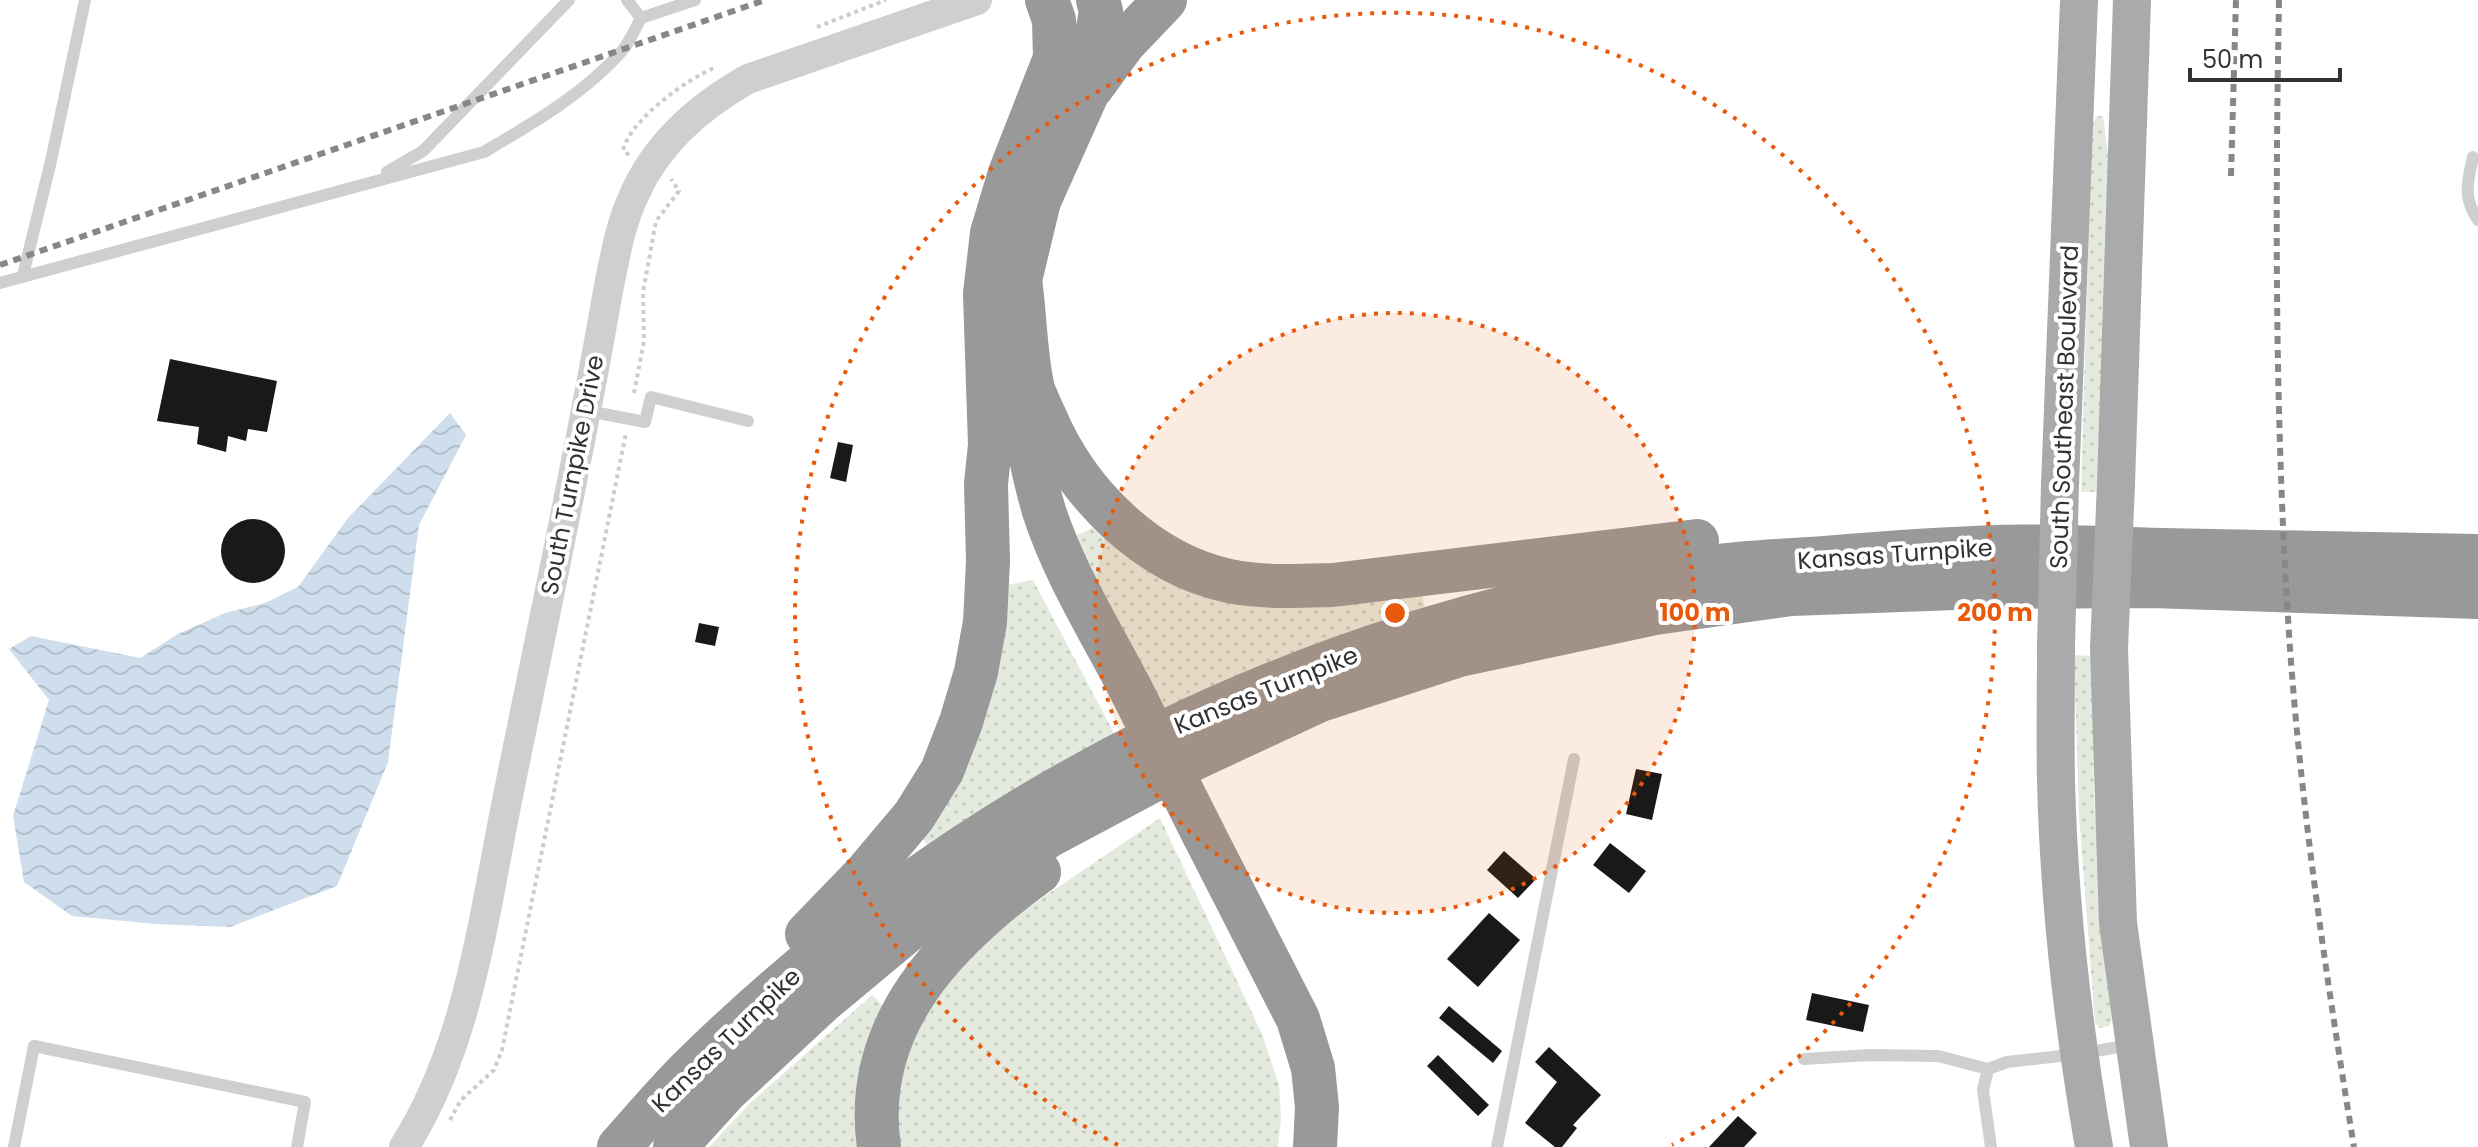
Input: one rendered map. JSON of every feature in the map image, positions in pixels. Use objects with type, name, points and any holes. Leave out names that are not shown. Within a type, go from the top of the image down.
[{"type":"highway","points":[[618,1147],[659,1087],[866,873],[914,816],[942,771],[961,722],[976,672],[985,622],[988,561],[986,484],[990,445],[985,294],[992,233],[1010,173],[1055,58],[1054,20],[1047,0]]},
{"type":"highway","points":[[1086,96],[1101,11],[1098,0]]},
{"type":"highway","points":[[1165,0],[1124,43],[1086,96],[1039,201],[1020,280],[1019,391],[1027,448],[1045,513],[1122,693],[1196,838],[1298,1019],[1313,1068],[1317,1107],[1315,1147]]},
{"type":"highway","points":[[1020,280],[1033,389],[1054,437],[1080,481],[1112,515],[1149,543],[1181,564],[1228,581],[1279,587],[1333,585],[1687,542],[1805,535],[1903,537],[2003,546]]},
{"type":"highway","points":[[990,445],[1009,480],[1046,565],[1122,693]]},
{"type":"highway","name":"Kansas Turnpike","points":[[618,1147],[691,1067],[775,990],[855,923],[978,836],[1065,784],[1185,720],[1310,667],[1435,626],[1576,590],[1708,567],[2003,546],[2478,556]]},
{"type":"highway","name":"Kansas Turnpike","points":[[675,1147],[726,1091],[813,1010],[920,920],[1050,835],[1193,759],[1320,700],[1459,655],[1655,613],[1791,594],[1983,587],[2151,586],[2478,597]]},
{"type":"highway","points":[[879,1147],[876,1128],[878,1081],[892,1030],[917,986],[1007,895],[1075,845],[1189,783],[1282,739],[1420,687],[1562,645],[1655,613]]},
{"type":"highway","points":[[1196,838],[1287,1053],[1297,1091],[1294,1147]]},
{"type":"main road","name":"South Southeast Boulevard","points":[[2079,0],[2060,485],[2056,782],[2065,926],[2078,1054],[2094,1147]]},
{"type":"main road","points":[[2132,0],[2109,648],[2118,923],[2149,1147]]},
{"type":"street","name":"South Turnpike Drive","points":[[404,1147],[427,1109],[444,1068],[475,959],[620,228],[636,190],[668,141],[700,110],[748,79],[977,0]]},
{"type":"lane","points":[[23,275],[85,0]]},
{"type":"lane","points":[[374,180],[423,151],[569,0]]},
{"type":"lane","points":[[627,0],[641,18]]},
{"type":"lane","points":[[0,283],[484,152],[585,87],[624,49],[641,18],[695,0]]},
{"type":"lane","points":[[2473,157],[2467,203],[2478,220]]},
{"type":"lane","points":[[586,410],[645,422],[651,397],[748,421]]},
{"type":"lane","points":[[1497,1147],[1574,759]]},
{"type":"lane","points":[[1804,1059],[1871,1055],[1938,1056],[1988,1069],[2007,1062],[2133,1044]]},
{"type":"lane","points":[[14,1147],[34,1046],[305,1102],[297,1147]]},
{"type":"lane","points":[[1988,1069],[1983,1090],[1991,1147]]},
{"type":"path","points":[[448,1124],[461,1100],[494,1070],[502,1050],[644,341],[643,292],[656,221],[679,191],[674,181]]},
{"type":"shaded area","points":[[2097,116],[2103,116],[2108,155],[2105,352],[2098,492],[2081,492],[2092,125]]},
{"type":"shaded area","points":[[1099,525],[1137,558],[1422,590],[1425,613],[1154,721],[1068,539]]},
{"type":"shaded area","points":[[1033,580],[1117,739],[930,849],[917,831],[996,587]]},
{"type":"shaded area","points":[[2074,655],[2092,656],[2094,800],[2112,1021],[2109,1026],[2100,1028],[2095,1023],[2079,815]]},
{"type":"shaded area","points":[[1160,818],[1262,1034],[1279,1085],[1281,1118],[1278,1147],[892,1147],[891,1097],[919,1015],[980,947],[1032,905]]},
{"type":"shaded area","points":[[872,995],[888,1011],[861,1147],[709,1147],[749,1104]]},
{"type":"water","points":[[450,413],[466,435],[419,525],[388,762],[337,886],[230,927],[72,916],[24,882],[13,816],[49,700],[9,649],[31,636],[140,658],[178,634],[225,613],[265,603],[298,587],[348,518]]},
{"type":"building","points":[[170,359],[277,381],[267,432],[248,429],[246,441],[228,436],[226,452],[197,444],[199,427],[157,421]]},
{"type":"building","points":[[838,442],[853,445],[846,482],[830,478]]},
{"type":"building","points":[[253,519],[271,525],[279,533],[285,551],[279,569],[271,577],[253,583],[235,577],[227,569],[221,551],[227,533],[235,525]]},
{"type":"building","points":[[699,623],[719,627],[715,646],[695,642]]},
{"type":"building","points":[[1636,769],[1662,774],[1652,820],[1626,814]]},
{"type":"building","points":[[1610,843],[1646,871],[1629,893],[1593,865]]},
{"type":"building","points":[[1504,851],[1536,879],[1518,898],[1487,870]]},
{"type":"building","points":[[1489,913],[1520,940],[1478,987],[1447,959]]},
{"type":"building","points":[[1812,993],[1869,1005],[1863,1032],[1806,1020]]},
{"type":"building","points":[[1449,1006],[1502,1051],[1493,1063],[1439,1018]]},
{"type":"building","points":[[1549,1047],[1601,1095],[1573,1125],[1577,1128],[1562,1147],[1555,1147],[1525,1123],[1557,1082],[1535,1062]]},
{"type":"building","points":[[1438,1055],[1489,1105],[1478,1116],[1427,1066]]},
{"type":"building","points":[[1738,1116],[1757,1133],[1744,1147],[1709,1147]]},
{"type":"railway","points":[[0,265],[765,0]]},
{"type":"railway","points":[[2231,176],[2236,0]]},
{"type":"railway","points":[[2279,0],[2277,324],[2281,486],[2290,648],[2316,899],[2354,1147]]}]
